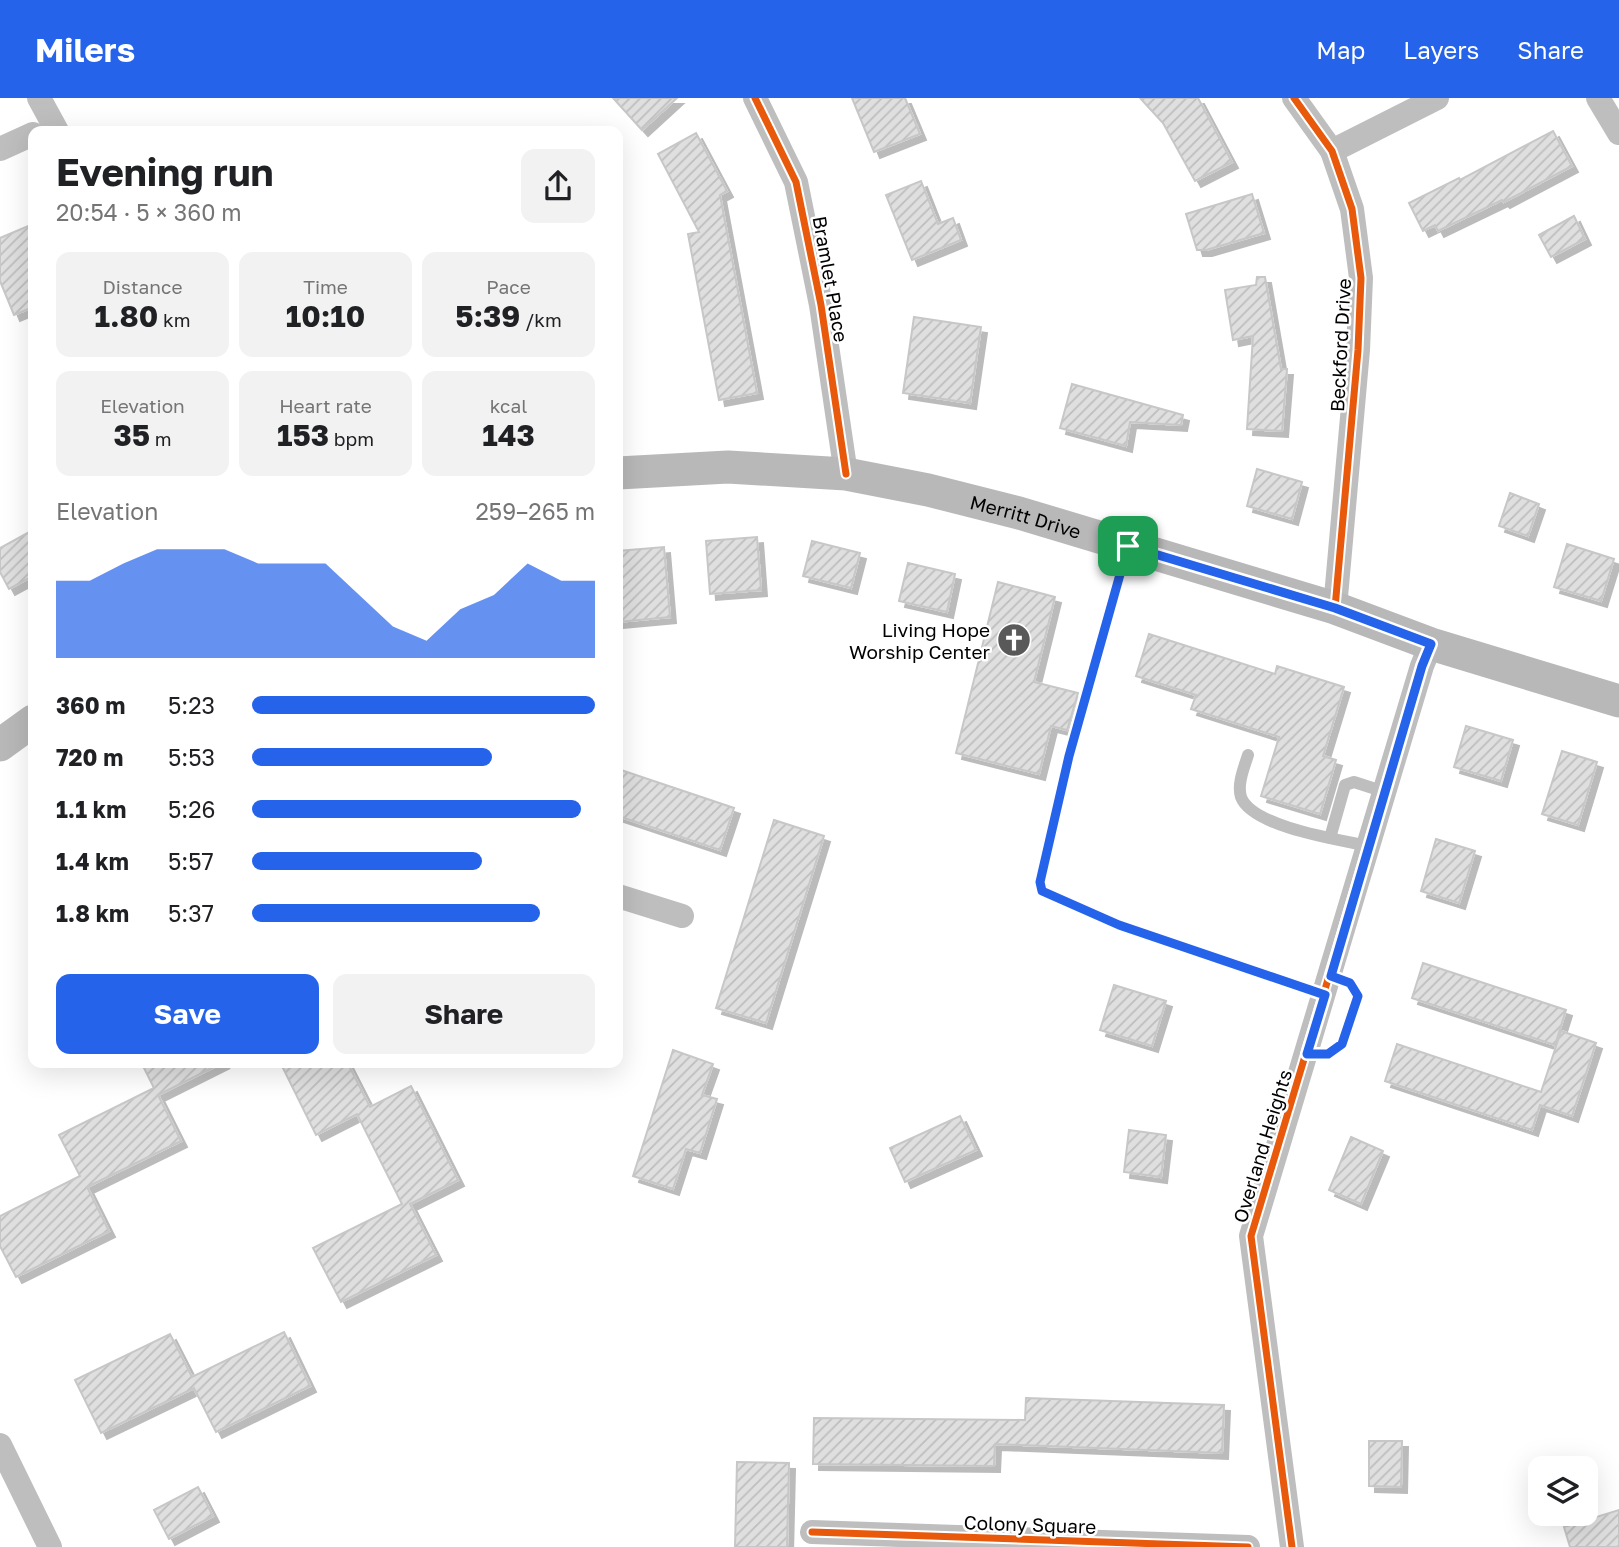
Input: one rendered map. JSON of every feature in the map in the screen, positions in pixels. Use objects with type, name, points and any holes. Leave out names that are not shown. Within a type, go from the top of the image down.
[{"type":"main road","name":"Merritt Drive","points":[[623,473],[728,467],[846,474],[928,490],[1019,513],[1335,608],[1431,644],[1619,701]]},
{"type":"main road","points":[[0,745],[28,725]]},
{"type":"street","points":[[39,98],[45,126]]},
{"type":"street","name":"Bramlet Place","points":[[755,98],[796,182],[821,305],[846,474]]},
{"type":"street","name":"Beckford Drive","points":[[1294,98],[1332,151],[1352,209],[1361,278],[1358,350],[1335,608]]},
{"type":"street","points":[[1332,151],[1437,98]]},
{"type":"street","points":[[1598,98],[1619,134]]},
{"type":"street","points":[[0,149],[28,137]]},
{"type":"street","name":"Overland Heights","points":[[1292,1547],[1251,1236],[1431,644]]},
{"type":"street","points":[[623,898],[682,916]]},
{"type":"street","points":[[0,1444],[50,1547]]},
{"type":"street","name":"Colony Square","points":[[812,1532],[1248,1547]]},
{"type":"lane","points":[[1128,546],[1069,756],[1040,882],[1042,891],[1119,925],[1328,986],[1350,983],[1358,996],[1342,1044],[1328,1054],[1307,1054]]},
{"type":"lane","points":[[1248,755],[1240,785],[1241,798],[1250,810],[1273,822],[1369,846]]},
{"type":"lane","points":[[1330,838],[1345,785],[1354,782],[1385,792]]},
{"type":"building","points":[[613,98],[677,98],[642,130]]},
{"type":"building","points":[[852,98],[905,98],[920,134],[874,152]]},
{"type":"building","points":[[1140,98],[1198,98],[1232,162],[1195,181],[1163,123]]},
{"type":"building","points":[[1553,131],[1572,166],[1504,202],[1502,200],[1438,231],[1435,225],[1423,231],[1409,203],[1459,178],[1460,180]]},
{"type":"building","points":[[696,133],[727,191],[720,195],[757,393],[719,400],[688,234],[699,232],[658,154]]},
{"type":"building","points":[[921,181],[938,224],[953,218],[961,240],[912,260],[886,195]]},
{"type":"building","points":[[1252,194],[1264,233],[1206,250],[1197,250],[1186,214]]},
{"type":"building","points":[[1574,216],[1585,239],[1551,257],[1539,235]]},
{"type":"building","points":[[28,226],[28,309],[14,315],[0,281],[0,238]]},
{"type":"building","points":[[1257,277],[1265,277],[1281,369],[1287,369],[1282,431],[1247,429],[1253,336],[1233,340],[1225,290],[1256,285]]},
{"type":"building","points":[[914,317],[981,327],[970,403],[903,393]]},
{"type":"building","points":[[1072,384],[1183,415],[1181,425],[1130,422],[1126,446],[1060,428]]},
{"type":"building","points":[[1257,469],[1302,482],[1292,519],[1247,506]]},
{"type":"building","points":[[1510,493],[1539,504],[1528,536],[1499,526]]},
{"type":"building","points":[[28,533],[28,579],[9,589],[0,572],[0,548]]},
{"type":"building","points":[[757,537],[761,590],[710,594],[706,541]]},
{"type":"building","points":[[812,541],[860,553],[851,588],[803,576]]},
{"type":"building","points":[[1567,544],[1614,559],[1601,601],[1554,587]]},
{"type":"building","points":[[664,547],[670,617],[623,622],[623,551]]},
{"type":"building","points":[[908,563],[955,574],[947,612],[899,601]]},
{"type":"building","name":"Living Hope Worship Center","points":[[998,582],[1055,597],[1034,682],[1078,693],[1067,730],[1051,726],[1039,774],[956,753]]},
{"type":"building","points":[[1149,634],[1275,674],[1277,666],[1344,687],[1323,756],[1336,760],[1320,814],[1261,796],[1279,737],[1191,709],[1196,695],[1136,676]]},
{"type":"building","points":[[1466,726],[1513,740],[1501,781],[1454,767]]},
{"type":"building","points":[[1562,751],[1597,762],[1578,825],[1542,814]]},
{"type":"building","points":[[623,771],[734,808],[720,850],[623,818]]},
{"type":"building","points":[[774,820],[824,836],[766,1023],[716,1008]]},
{"type":"building","points":[[1436,839],[1475,851],[1459,903],[1421,891]]},
{"type":"building","points":[[1423,963],[1566,1010],[1555,1045],[1412,998]]},
{"type":"building","points":[[1114,985],[1166,1001],[1152,1046],[1100,1030]]},
{"type":"building","points":[[1561,1031],[1596,1043],[1572,1116],[1540,1105],[1532,1130],[1385,1081],[1397,1044],[1541,1092]]},
{"type":"building","points":[[673,1050],[713,1064],[702,1095],[717,1099],[700,1153],[686,1149],[673,1189],[633,1176]]},
{"type":"building","points":[[144,1068],[212,1068],[158,1095],[181,1141],[87,1187],[109,1231],[16,1277],[0,1246],[0,1216],[80,1176],[59,1135],[154,1088]]},
{"type":"building","points":[[283,1068],[350,1068],[370,1107],[411,1086],[458,1180],[410,1204],[436,1255],[341,1302],[313,1248],[402,1204],[357,1114],[316,1135]]},
{"type":"building","points":[[960,1116],[976,1150],[905,1182],[890,1148]]},
{"type":"building","points":[[1129,1130],[1166,1135],[1161,1177],[1124,1172]]},
{"type":"building","points":[[1351,1137],[1383,1151],[1361,1204],[1329,1190]]},
{"type":"building","points":[[284,1332],[310,1386],[216,1432],[194,1388],[101,1433],[75,1380],[170,1334],[192,1377]]},
{"type":"building","points":[[1026,1398],[1224,1405],[1222,1453],[995,1444],[994,1466],[813,1464],[814,1418],[1025,1420]]},
{"type":"building","points":[[1369,1441],[1402,1441],[1401,1487],[1369,1486]]},
{"type":"building","points":[[737,1462],[789,1463],[787,1547],[735,1547]]},
{"type":"building","points":[[198,1487],[213,1516],[169,1539],[154,1510]]},
{"type":"building","points":[[1619,1510],[1619,1547],[1570,1547],[1564,1527],[1598,1526],[1598,1516]]},
{"type":"cycle path","points":[[755,98],[796,182],[821,305],[846,474]]},
{"type":"cycle path","points":[[1294,98],[1332,151],[1352,209],[1361,278],[1358,350],[1335,608]]},
{"type":"cycle path","points":[[1292,1547],[1251,1236],[1422,666],[1431,644]]},
{"type":"cycle path","points":[[812,1532],[1248,1547]]},
{"type":"place","name":"Living Hope Worship Center","points":[[1014,640]]},
{"type":"route","points":[[1128,546],[1335,608],[1431,644],[1422,666],[1331,976],[1350,983],[1358,996],[1342,1044],[1328,1054],[1307,1054],[1325,995],[1119,925],[1042,891],[1040,882],[1069,756],[1128,546]]}]
